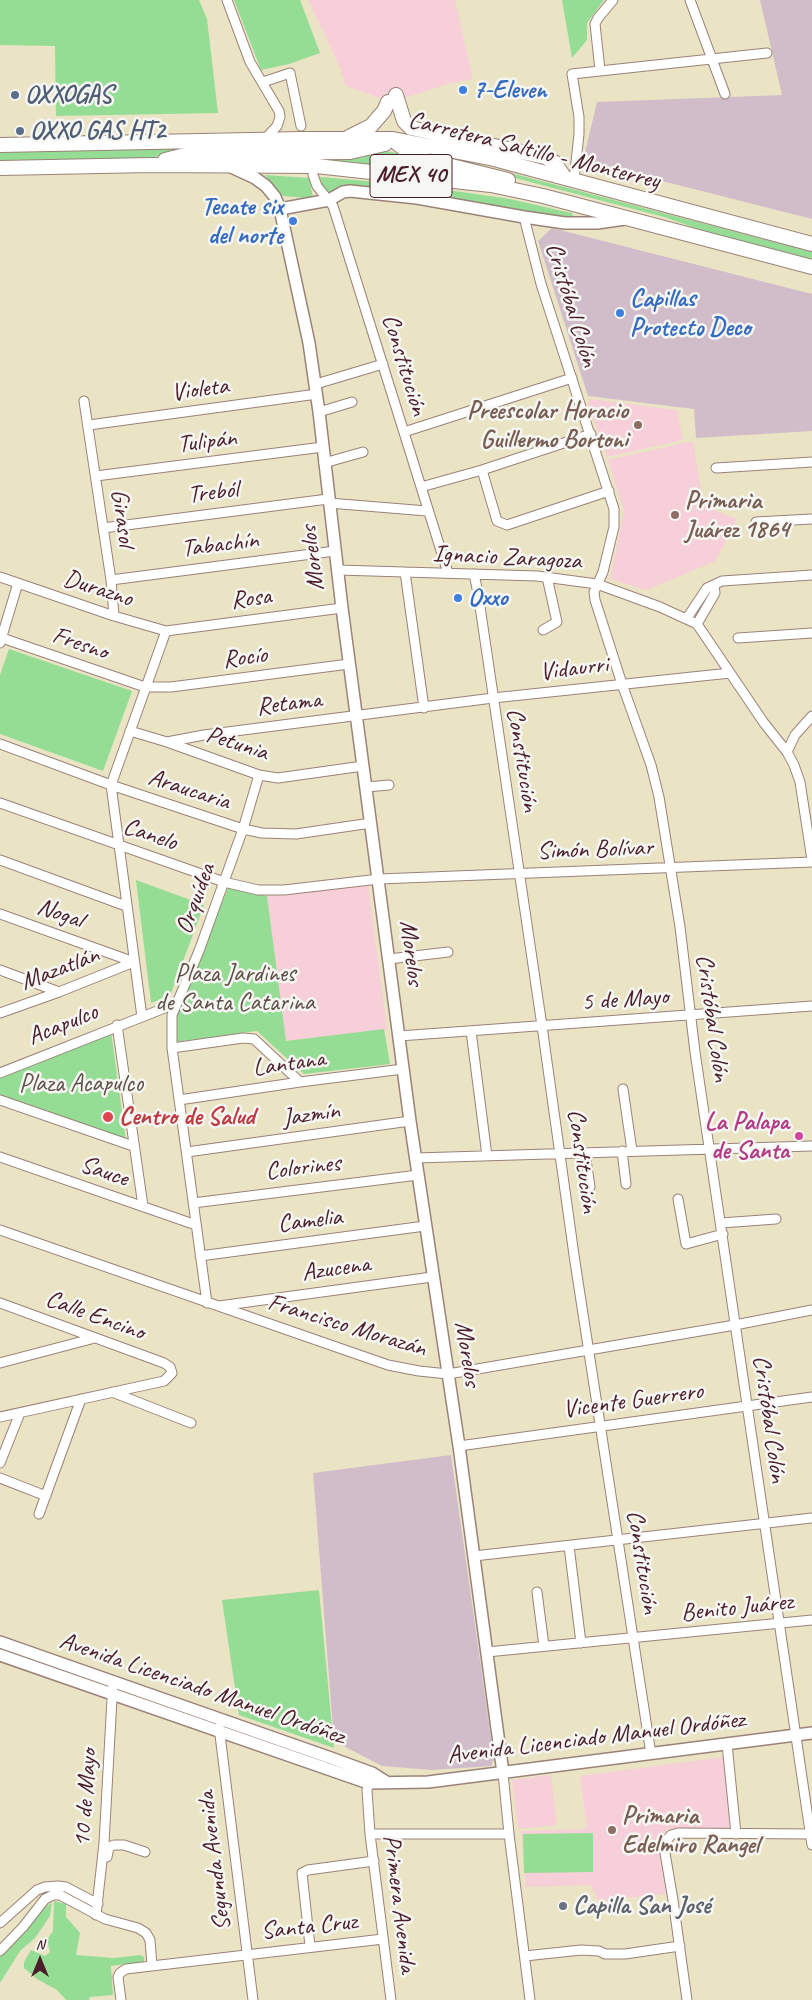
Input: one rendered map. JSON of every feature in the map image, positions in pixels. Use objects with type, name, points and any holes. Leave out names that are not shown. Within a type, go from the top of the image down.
[{"type":"main road","points":[[341,139],[371,126],[392,99],[404,121],[411,128],[545,157],[554,162],[569,179]]},
{"type":"main road","points":[[150,165],[181,156],[211,153],[358,151],[391,142],[393,139],[408,152],[423,159],[665,220],[696,230],[730,246]]},
{"type":"main road","name":"Carretera Saltillo - Monterrey","points":[[0,144],[393,139],[478,156],[812,244]]},
{"type":"main road","name":"Carretera Saltillo - Monterrey","points":[[0,168],[150,165],[316,166],[490,185],[543,196],[812,266]]},
{"type":"street","points":[[227,0],[247,55],[276,102],[280,117],[275,130],[264,140]]},
{"type":"street","points":[[600,70],[595,24],[613,0]]},
{"type":"street","points":[[690,0],[725,94]]},
{"type":"street","points":[[569,179],[578,153],[579,125],[572,74],[767,53]]},
{"type":"street","points":[[263,82],[290,73],[301,126]]},
{"type":"street","name":"Morelos","points":[[229,166],[255,178],[266,186],[275,197],[280,209],[305,324],[316,389],[349,664],[410,1121],[432,1277],[459,1446],[503,1773]]},
{"type":"street","name":"Constitución","points":[[313,175],[317,186],[330,200],[448,573]]},
{"type":"street","points":[[280,209],[330,200],[342,192],[358,191],[417,198],[524,218],[580,223],[628,219]]},
{"type":"street","name":"Cristóbal Colón","points":[[524,218],[541,284],[614,510],[614,527],[603,572],[594,592],[597,609],[651,764],[659,797],[812,1845]]},
{"type":"street","name":"Violeta","points":[[89,425],[316,389],[383,364]]},
{"type":"street","points":[[404,432],[572,378]]},
{"type":"street","name":"Girasol","points":[[84,401],[111,580],[114,616]]},
{"type":"street","points":[[319,412],[352,402]]},
{"type":"street","points":[[421,487],[482,470],[591,434]]},
{"type":"street","name":"Tulipán","points":[[96,476],[323,447]]},
{"type":"street","points":[[324,462],[363,452]]},
{"type":"street","points":[[716,468],[812,462]]},
{"type":"street","points":[[482,470],[497,522],[507,525],[609,491]]},
{"type":"street","name":"Treból","points":[[103,528],[329,501],[427,511]]},
{"type":"street","points":[[756,522],[812,519]]},
{"type":"street","name":"Tabachín","points":[[111,580],[335,551]]},
{"type":"street","name":"Ignacio Zaragoza","points":[[338,570],[547,577],[597,584],[687,618],[697,624],[764,723],[787,752],[794,765],[800,782],[812,861]]},
{"type":"street","points":[[405,572],[424,708]]},
{"type":"street","name":"Constitución","points":[[474,574],[561,1154],[575,1262],[590,1349],[651,1754]]},
{"type":"street","points":[[687,618],[707,588],[714,585],[729,580],[812,575]]},
{"type":"street","name":"Durazno","points":[[0,577],[114,616],[166,631]]},
{"type":"street","points":[[543,630],[557,622],[547,577]]},
{"type":"street","points":[[1,641],[18,583]]},
{"type":"street","points":[[697,624],[715,593],[714,585]]},
{"type":"street","name":"Rosa","points":[[166,631],[342,608]]},
{"type":"street","points":[[142,1017],[110,785],[166,631]]},
{"type":"street","points":[[738,638],[812,633]]},
{"type":"street","name":"Fresno","points":[[1,641],[146,687]]},
{"type":"street","name":"Rocío","points":[[146,687],[171,687],[349,664]]},
{"type":"street","name":"Vidaurri","points":[[356,715],[493,698],[730,673]]},
{"type":"street","name":"Retama","points":[[167,742],[356,715]]},
{"type":"street","points":[[787,752],[795,735],[812,716]]},
{"type":"street","name":"Petunia","points":[[130,731],[167,742],[259,775],[278,778],[363,766]]},
{"type":"street","name":"Araucaria","points":[[0,744],[110,785],[244,829],[280,835],[371,822]]},
{"type":"street","name":"Orquídea","points":[[211,1305],[200,1256],[172,1048],[172,1014],[244,829],[259,775]]},
{"type":"street","points":[[366,787],[389,785]]},
{"type":"street","name":"Canelo","points":[[0,803],[244,888],[270,891],[379,879]]},
{"type":"street","points":[[0,860],[126,906]]},
{"type":"street","name":"Simón Bolívar","points":[[379,879],[812,861]]},
{"type":"street","name":"Nogal","points":[[0,914],[134,962]]},
{"type":"street","points":[[389,959],[448,952]]},
{"type":"street","name":"Mazatlán","points":[[0,1013],[134,962]]},
{"type":"street","points":[[0,970],[59,992]]},
{"type":"street","name":"Acapulco","points":[[0,1072],[177,1003]]},
{"type":"street","name":"5 de Mayo","points":[[399,1036],[812,1006]]},
{"type":"street","points":[[117,1025],[143,1206]]},
{"type":"street","points":[[471,1031],[488,1156]]},
{"type":"street","points":[[172,1048],[243,1038],[254,1039],[300,1082]]},
{"type":"street","name":"Lantana","points":[[179,1100],[404,1069]]},
{"type":"street","points":[[623,1089],[632,1151]]},
{"type":"street","points":[[0,1100],[134,1146]]},
{"type":"street","name":"Jazmín","points":[[187,1152],[410,1121]]},
{"type":"street","points":[[416,1158],[812,1146]]},
{"type":"street","points":[[622,1151],[626,1184]]},
{"type":"street","points":[[585,1153],[590,1187]]},
{"type":"street","name":"Sauce","points":[[0,1157],[196,1225]]},
{"type":"street","name":"Colorines","points":[[193,1203],[418,1175]]},
{"type":"street","points":[[678,1199],[686,1244],[723,1234]]},
{"type":"street","points":[[721,1224],[776,1218]]},
{"type":"street","name":"Camelia","points":[[200,1256],[425,1226]]},
{"type":"street","name":"Francisco Morazán","points":[[0,1230],[388,1365],[404,1369],[448,1374],[812,1310]]},
{"type":"street","name":"Azucena","points":[[211,1305],[432,1277]]},
{"type":"street","name":"Calle Encino","points":[[0,1303],[164,1363],[170,1367],[172,1373],[164,1381],[112,1392]]},
{"type":"street","points":[[0,1362],[95,1338]]},
{"type":"street","points":[[0,1417],[112,1392],[191,1424]]},
{"type":"street","name":"Vicente Guerrero","points":[[459,1446],[812,1397]]},
{"type":"street","points":[[39,1514],[81,1399]]},
{"type":"street","points":[[0,1463],[20,1413]]},
{"type":"street","points":[[0,1478],[46,1496]]},
{"type":"street","points":[[474,1556],[812,1518]]},
{"type":"street","points":[[569,1546],[581,1643]]},
{"type":"street","points":[[537,1592],[544,1646]]},
{"type":"street","name":"Benito Juárez","points":[[487,1652],[812,1620]]},
{"type":"street","name":"Avenida Licenciado Manuel Ordóñez","points":[[0,1642],[218,1717],[370,1778]]},
{"type":"street","name":"Avenida Licenciado Manuel Ordóñez","points":[[0,1656],[220,1732],[386,1782],[428,1782],[812,1733]]},
{"type":"street","name":"10 de Mayo","points":[[98,1904],[104,1843],[113,1681]]},
{"type":"street","name":"Segunda Avenida","points":[[218,1717],[253,2000]]},
{"type":"street","points":[[728,1744],[736,1834]]},
{"type":"street","points":[[503,1773],[508,1834],[530,2000]]},
{"type":"street","name":"Primera Avenida","points":[[370,1778],[370,1834],[391,2000]]},
{"type":"street","points":[[687,2000],[664,1853],[664,1846],[671,1835],[678,1833],[811,1834]]},
{"type":"street","points":[[370,1834],[508,1834]]},
{"type":"street","name":"10 de Mayo","points":[[98,1904],[103,1887],[109,1847],[118,1844],[145,1852]]},
{"type":"street","points":[[310,1946],[302,1873],[308,1870],[374,1861]]},
{"type":"street","points":[[2,1918],[37,1890],[53,1886],[66,1887],[98,1904],[96,1915]]},
{"type":"street","points":[[0,1951],[23,1927],[45,1899],[53,1895],[65,1898],[105,1919],[138,1928],[146,1933],[150,1940],[152,1966]]},
{"type":"street","name":"Santa Cruz","points":[[121,2000],[118,1977],[126,1969],[310,1946],[383,1939]]},
{"type":"street","points":[[525,1956],[581,1950],[599,1951],[605,1954],[625,1954],[680,1946]]},
{"type":"shaded area","points":[[308,0],[455,0],[473,79],[448,84],[391,102],[346,86],[337,61]]},
{"type":"shaded area","points":[[760,0],[812,0],[812,219],[583,161],[597,102],[782,95]]},
{"type":"shaded area","points":[[552,228],[812,294],[812,431],[696,438],[694,409],[588,396],[538,241]]},
{"type":"shaded area","name":"Preescolar Horacio Guillermo Bortoni","points":[[590,399],[677,410],[683,440],[607,457],[588,404]]},
{"type":"shaded area","name":"Primaria Juárez 1864","points":[[693,441],[704,506],[737,519],[725,544],[714,562],[646,590],[610,579],[624,511],[608,460]]},
{"type":"shaded area","points":[[368,884],[387,1029],[286,1041],[267,896]]},
{"type":"shaded area","points":[[451,1455],[494,1759],[491,1766],[432,1770],[382,1766],[334,1741],[313,1473]]},
{"type":"shaded area","name":"Primaria Edelmiro Rangel","points":[[724,1757],[732,1825],[728,1828],[667,1829],[659,1841],[666,1894],[598,1901],[591,1885],[526,1887],[521,1831],[587,1829],[580,1776]]},
{"type":"shaded area","points":[[551,1775],[557,1825],[518,1829],[512,1780]]},
{"type":"green space","points":[[0,0],[199,0],[207,19],[218,113],[56,116],[55,46],[0,45]]},
{"type":"green space","points":[[234,0],[300,0],[320,53],[289,64],[261,70]]},
{"type":"green space","points":[[562,0],[604,0],[587,23],[587,40],[572,58]]},
{"type":"green space","points":[[195,145],[197,150],[143,159],[0,162],[0,150]]},
{"type":"green space","points":[[378,150],[397,153],[415,166],[469,178],[241,158],[362,158]]},
{"type":"green space","points":[[435,157],[465,161],[812,252],[812,262],[727,239],[664,217]]},
{"type":"green space","points":[[265,175],[309,178],[313,197],[283,196]]},
{"type":"green space","points":[[320,177],[413,185],[510,199],[572,213],[573,216],[566,219],[353,187],[340,186],[332,195],[324,190]]},
{"type":"green space","points":[[9,649],[132,691],[103,771],[0,734],[0,675]]},
{"type":"green space","points":[[136,880],[204,905],[170,996],[151,1003]]},
{"type":"green space","name":"Plaza Jardines de Santa Catarina","points":[[228,888],[267,896],[286,1041],[384,1029],[390,1064],[304,1074],[257,1031],[175,1042],[176,1016]]},
{"type":"green space","name":"Plaza Acapulco","points":[[111,1031],[126,1141],[0,1095],[0,1078]]},
{"type":"green space","points":[[319,1590],[334,1748],[239,1715],[222,1600]]},
{"type":"green space","points":[[593,1833],[593,1872],[524,1873],[523,1834]]},
{"type":"green space","points":[[54,1901],[66,1904],[66,1917],[80,1933],[76,1955],[114,1958],[140,1955],[144,1957],[144,1962],[111,1966],[113,1995],[90,1997],[89,2000],[66,2000],[57,1990],[37,1979],[24,1968],[24,1962],[31,1950],[45,1956],[50,1952],[47,1940],[53,1931]]},
{"type":"green space","points":[[52,1902],[50,1916],[35,1938],[20,1951],[0,1983],[0,1956],[17,1939],[37,1914]]},
{"type":"place","name":"7-Eleven","points":[[463,90]]},
{"type":"place","name":"OXXOGAS","points":[[15,95]]},
{"type":"place","name":"OXXO GAS HT2","points":[[20,131]]},
{"type":"place","name":"Tecate six del norte","points":[[293,221]]},
{"type":"place","name":"Capillas Protecto Deco","points":[[620,313]]},
{"type":"place","name":"Preescolar Horacio Guillermo Bortoni","points":[[638,425]]},
{"type":"place","name":"Primaria Juárez 1864","points":[[675,515]]},
{"type":"place","name":"Oxxo","points":[[458,598]]},
{"type":"place","name":"Centro de Salud","points":[[108,1117]]},
{"type":"place","name":"La Palapa de Santa","points":[[799,1136]]},
{"type":"place","name":"Primaria Edelmiro Rangel","points":[[612,1830]]},
{"type":"place","name":"Capilla San José","points":[[563,1906]]}]
